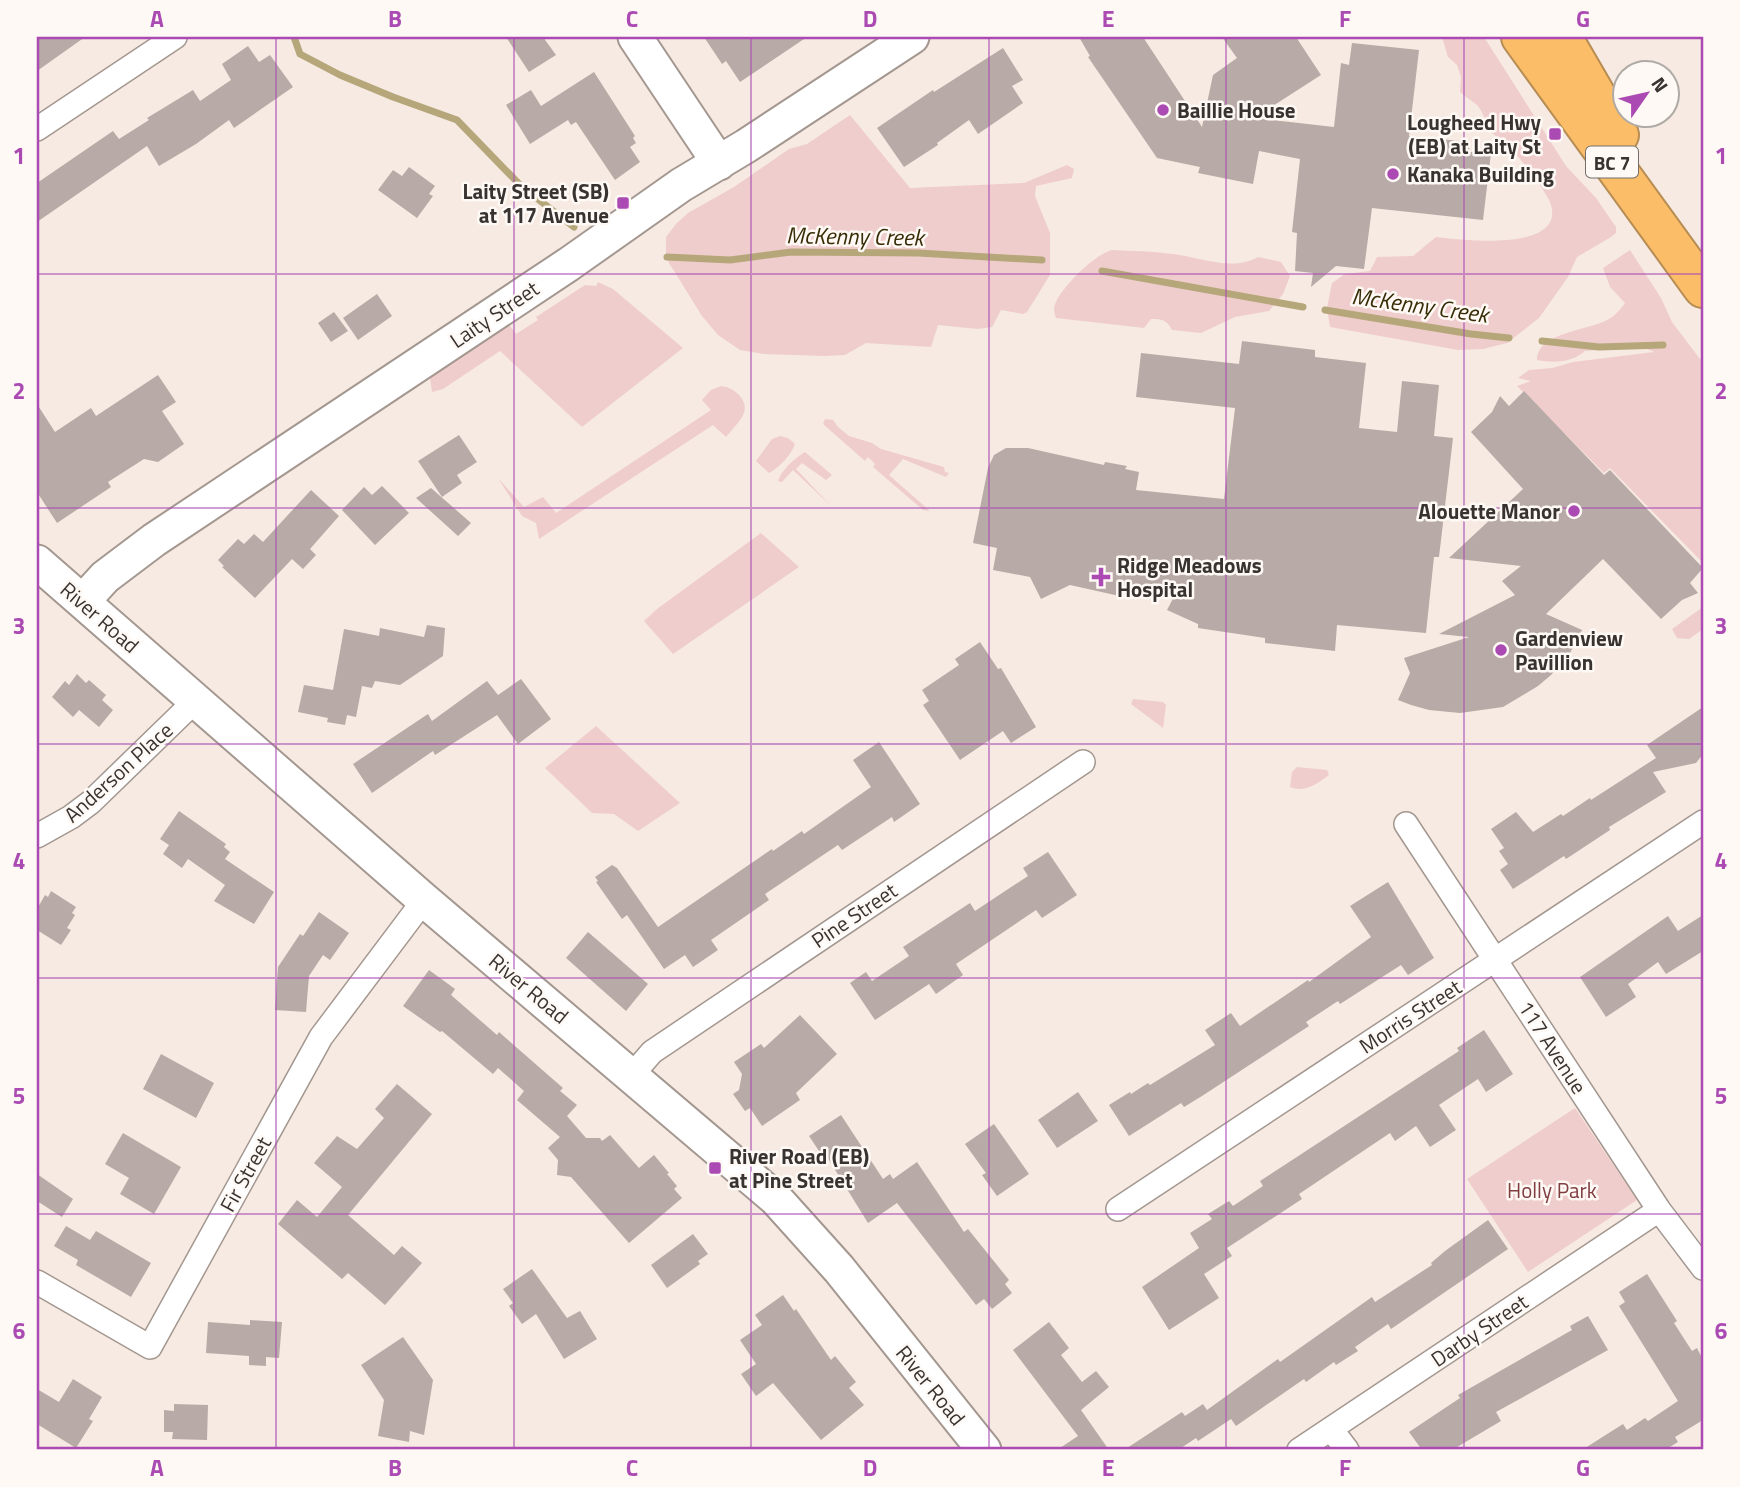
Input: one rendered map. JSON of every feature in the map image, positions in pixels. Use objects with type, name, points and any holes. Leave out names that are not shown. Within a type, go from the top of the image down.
[{"type":"highway","name":"BC 7","points":[[1521,37],[1703,288]]},
{"type":"highway","name":"BC 7","points":[[1562,37],[1703,279]]},
{"type":"street","points":[[37,129],[175,37]]},
{"type":"street","points":[[635,37],[719,163]]},
{"type":"street","name":"Laity Street","points":[[83,601],[105,577],[154,540],[569,264],[681,185],[912,37]]},
{"type":"street","name":"River Road","points":[[37,562],[424,900],[776,1199],[839,1269],[984,1450]]},
{"type":"street","name":"Anderson Place","points":[[37,836],[91,802],[195,701]]},
{"type":"street","name":"Pine Street","points":[[632,1075],[652,1052],[1024,799],[1083,762]]},
{"type":"street","name":"Morris Street","points":[[1118,1209],[1703,822]]},
{"type":"street","name":"117 Avenue","points":[[1406,824],[1659,1210],[1703,1268]]},
{"type":"street","name":"Fir Street","points":[[37,1282],[150,1347],[321,1037],[424,900]]},
{"type":"street","name":"Darby Street","points":[[1299,1450],[1659,1210]]},
{"type":"street","points":[[1331,1429],[1347,1450]]},
{"type":"green space","points":[[1442,37],[1484,37],[1566,166],[1596,198],[1616,227],[1616,233],[1611,237],[1577,257],[1568,277],[1539,318],[1507,343],[1483,349],[1458,350],[1330,327],[1327,308],[1332,283],[1345,274],[1370,271],[1377,257],[1413,256],[1436,237],[1488,241],[1529,236],[1544,229],[1552,218],[1550,202],[1523,162],[1505,142],[1492,133],[1477,105],[1460,92],[1461,77],[1457,65],[1448,57]]},
{"type":"green space","points":[[850,115],[910,188],[1024,183],[1067,165],[1074,169],[1072,178],[1036,186],[1035,196],[1050,233],[1050,275],[1027,312],[1023,314],[1001,310],[992,327],[978,329],[938,325],[931,347],[866,343],[845,355],[764,354],[740,350],[718,335],[702,316],[666,258],[666,237],[688,213],[734,187],[789,149],[807,144]]},
{"type":"green space","points":[[1112,250],[1164,253],[1227,263],[1258,257],[1281,262],[1290,276],[1283,294],[1269,311],[1235,317],[1201,333],[1172,330],[1166,322],[1158,319],[1151,319],[1144,328],[1056,318],[1055,304],[1065,288],[1089,264]]},
{"type":"green space","points":[[1630,250],[1661,298],[1672,322],[1703,363],[1703,563],[1610,468],[1604,473],[1517,386],[1531,381],[1518,378],[1529,370],[1654,352],[1640,348],[1621,348],[1585,351],[1562,361],[1537,360],[1539,351],[1553,338],[1605,321],[1621,309],[1625,303],[1610,287],[1603,268]]},
{"type":"green space","points":[[598,282],[613,289],[683,348],[582,427],[500,351],[443,389],[432,392],[429,371],[486,333],[510,326],[516,334],[538,320],[536,317],[585,285],[596,286]]},
{"type":"green space","points":[[721,386],[737,393],[745,405],[743,416],[726,437],[713,425],[539,539],[536,523],[522,516],[498,478],[524,507],[543,497],[556,513],[711,410],[702,400],[711,390]]},
{"type":"green space","points":[[825,419],[833,420],[849,436],[872,443],[881,449],[944,467],[945,472],[949,473],[946,477],[903,459],[889,475],[930,511],[923,510],[873,467],[875,464],[868,457],[865,461],[823,424]]},
{"type":"green space","points":[[780,436],[795,444],[785,460],[769,473],[756,461],[772,439]]},
{"type":"green space","points":[[805,452],[832,475],[826,480],[802,463],[796,469],[830,505],[793,470],[782,482],[778,481],[789,464]]},
{"type":"green space","points":[[761,533],[799,567],[673,654],[644,621]]},
{"type":"green space","points":[[1703,607],[1703,629],[1689,639],[1677,638],[1672,629]]},
{"type":"green space","points":[[1133,699],[1163,702],[1166,705],[1163,728],[1131,704]]},
{"type":"green space","points":[[596,726],[680,803],[638,831],[614,814],[592,813],[545,768]]},
{"type":"green space","points":[[1297,767],[1327,770],[1329,775],[1311,787],[1295,789],[1290,787],[1292,772]]},
{"type":"green space","name":"Holly Park","points":[[1575,1108],[1637,1200],[1528,1272],[1467,1179]]},
{"type":"building","points":[[37,37],[85,37],[37,71]]},
{"type":"building","points":[[506,37],[543,37],[556,55],[529,72]]},
{"type":"building","points":[[704,37],[807,37],[740,82],[726,61],[722,64]]},
{"type":"building","points":[[1079,37],[1143,37],[1202,127],[1213,75],[1237,58],[1222,37],[1296,37],[1321,75],[1254,118],[1334,127],[1341,63],[1349,65],[1352,43],[1419,50],[1409,136],[1470,142],[1469,152],[1491,153],[1483,220],[1372,208],[1364,269],[1336,266],[1311,287],[1313,273],[1295,271],[1297,233],[1292,232],[1300,159],[1259,151],[1253,184],[1198,173],[1200,167],[1157,158],[1088,57],[1090,56]]},
{"type":"building","points":[[248,46],[259,62],[270,55],[293,87],[234,128],[229,120],[159,166],[147,146],[37,222],[37,183],[113,131],[119,139],[193,90],[200,101],[231,80],[222,64]]},
{"type":"building","points":[[1003,48],[1023,80],[1012,86],[1023,103],[978,134],[969,120],[904,167],[877,128]]},
{"type":"building","points":[[594,72],[635,136],[633,138],[636,143],[630,147],[640,162],[615,180],[576,122],[571,125],[568,120],[530,144],[506,105],[531,90],[541,106]]},
{"type":"building","points":[[409,167],[435,186],[429,194],[433,196],[417,218],[378,190],[393,170],[402,176]]},
{"type":"building","points":[[377,294],[392,316],[358,340],[343,318]]},
{"type":"building","points":[[334,312],[348,331],[331,342],[318,323]]},
{"type":"building","points":[[1242,341],[1315,350],[1315,357],[1366,363],[1359,428],[1397,432],[1402,381],[1439,385],[1434,436],[1453,438],[1439,557],[1434,557],[1426,633],[1337,625],[1335,651],[1265,643],[1265,638],[1198,628],[1198,624],[1167,610],[1177,591],[1115,595],[1070,585],[1041,599],[1030,577],[993,570],[997,548],[973,543],[988,468],[994,455],[1006,448],[1028,448],[1104,465],[1105,462],[1127,466],[1125,469],[1139,472],[1136,490],[1224,499],[1235,408],[1136,397],[1141,353],[1239,364]]},
{"type":"building","points":[[158,375],[176,402],[162,411],[184,444],[158,462],[144,459],[108,482],[111,487],[57,523],[37,492],[37,404],[55,432],[91,408],[96,416]]},
{"type":"building","name":"Alouette Manor","points":[[1524,391],[1604,475],[1610,470],[1703,568],[1690,583],[1698,593],[1682,600],[1661,619],[1603,559],[1546,614],[1582,630],[1569,655],[1538,686],[1503,707],[1460,713],[1411,705],[1398,700],[1410,673],[1404,658],[1469,637],[1439,634],[1515,595],[1502,581],[1521,566],[1449,558],[1523,489],[1471,432],[1492,412],[1500,396],[1509,406]]},
{"type":"building","points":[[459,435],[477,462],[457,475],[462,483],[442,497],[418,461]]},
{"type":"building","points":[[382,486],[409,513],[375,545],[342,510],[364,487],[372,495]]},
{"type":"building","points":[[431,488],[471,523],[458,536],[416,498]]},
{"type":"building","points":[[311,490],[339,516],[310,549],[316,555],[303,569],[292,559],[255,598],[218,560],[238,539],[244,544],[254,534],[263,542]]},
{"type":"building","points":[[427,625],[445,628],[443,656],[400,685],[375,681],[372,688],[362,686],[356,717],[347,715],[345,725],[327,722],[328,718],[298,712],[304,685],[333,690],[344,629],[379,636],[380,628],[424,637]]},
{"type":"building","points":[[980,642],[998,669],[1001,668],[1036,727],[1011,743],[1003,731],[960,760],[923,705],[929,701],[922,690],[959,665],[955,659]]},
{"type":"building","points":[[77,674],[86,683],[89,680],[106,695],[102,700],[113,710],[99,727],[79,710],[73,717],[52,697],[65,681],[69,685]]},
{"type":"building","points":[[521,679],[551,719],[518,744],[497,715],[435,755],[433,751],[372,793],[353,764],[428,714],[432,721],[487,681],[498,695]]},
{"type":"building","points":[[1703,707],[1703,754],[1696,763],[1653,772],[1666,792],[1609,827],[1610,830],[1566,859],[1564,856],[1513,889],[1500,870],[1508,864],[1499,851],[1504,848],[1491,829],[1516,812],[1533,832],[1590,798],[1591,800],[1656,758],[1647,745]]},
{"type":"building","points":[[879,742],[920,804],[894,822],[892,817],[842,850],[838,845],[765,894],[769,900],[711,940],[718,950],[693,967],[685,955],[664,969],[627,915],[622,919],[596,882],[598,881],[595,877],[612,865],[617,868],[658,927],[772,849],[773,851],[802,831],[804,834],[871,787],[853,760]]},
{"type":"building","points":[[179,811],[226,844],[224,847],[230,852],[225,859],[274,892],[254,924],[214,901],[225,885],[188,859],[182,868],[163,854],[169,845],[160,839]]},
{"type":"building","points":[[1048,852],[1077,895],[1042,918],[1036,910],[956,964],[963,975],[936,994],[929,984],[875,1020],[850,983],[866,972],[872,981],[909,956],[903,947],[970,903],[975,911],[1028,876],[1023,868]]},
{"type":"building","points":[[1388,882],[1434,958],[1408,975],[1401,965],[1340,1004],[1338,1001],[1306,1022],[1309,1026],[1202,1096],[1184,1107],[1181,1103],[1129,1136],[1109,1105],[1148,1083],[1150,1085],[1215,1045],[1205,1030],[1231,1013],[1240,1026],[1308,980],[1309,982],[1371,937],[1350,906]]},
{"type":"building","points":[[51,891],[76,907],[72,913],[75,915],[67,928],[71,930],[61,945],[37,930],[37,909],[45,895],[48,897]]},
{"type":"building","points":[[319,912],[349,933],[330,960],[323,955],[309,976],[306,1012],[275,1010],[278,967]]},
{"type":"building","points":[[1703,915],[1703,951],[1666,974],[1658,962],[1628,984],[1636,997],[1606,1017],[1580,977],[1668,916],[1678,931]]},
{"type":"building","points":[[588,932],[648,984],[626,1011],[566,958]]},
{"type":"building","points":[[429,970],[455,989],[451,995],[497,1035],[499,1032],[563,1088],[560,1091],[577,1105],[567,1116],[586,1138],[600,1138],[602,1141],[610,1135],[639,1168],[654,1155],[669,1173],[667,1174],[677,1186],[674,1189],[682,1198],[629,1243],[571,1177],[557,1175],[558,1160],[548,1148],[560,1137],[517,1100],[524,1091],[498,1068],[493,1074],[442,1031],[403,1006]]},
{"type":"building","points":[[800,1015],[837,1054],[796,1093],[800,1100],[762,1126],[750,1108],[745,1111],[733,1094],[739,1090],[742,1074],[734,1062],[761,1044],[764,1048]]},
{"type":"building","points":[[1484,1030],[1513,1074],[1486,1092],[1478,1079],[1439,1105],[1456,1130],[1430,1147],[1416,1126],[1395,1141],[1390,1133],[1299,1194],[1302,1199],[1227,1248],[1232,1256],[1204,1274],[1219,1298],[1169,1330],[1142,1287],[1199,1248],[1190,1233],[1212,1219],[1208,1214],[1229,1201],[1233,1206],[1263,1186],[1260,1181],[1459,1051],[1457,1048]]},
{"type":"building","points":[[161,1054],[214,1083],[196,1118],[143,1089]]},
{"type":"building","points":[[397,1084],[432,1114],[348,1215],[394,1255],[402,1246],[422,1263],[385,1305],[348,1273],[342,1279],[278,1224],[297,1200],[317,1217],[342,1187],[314,1163],[337,1136],[357,1149],[384,1118],[375,1109]]},
{"type":"building","points":[[1078,1092],[1098,1121],[1057,1148],[1038,1120]]},
{"type":"building","points":[[841,1115],[883,1179],[890,1174],[893,1179],[917,1162],[964,1232],[968,1229],[1009,1280],[1005,1284],[1012,1293],[992,1309],[984,1299],[976,1305],[897,1203],[868,1223],[824,1152],[821,1154],[809,1136]]},
{"type":"building","points":[[994,1124],[1029,1174],[997,1196],[982,1175],[986,1173],[965,1144]]},
{"type":"building","points":[[123,1133],[181,1167],[154,1214],[120,1194],[129,1178],[105,1164]]},
{"type":"building","points":[[37,1174],[73,1199],[62,1217],[37,1201]]},
{"type":"building","points":[[1488,1220],[1508,1249],[1391,1329],[1388,1324],[1355,1347],[1358,1351],[1336,1365],[1334,1362],[1306,1382],[1304,1379],[1236,1426],[1231,1419],[1198,1441],[1196,1438],[1178,1450],[1124,1450],[1182,1412],[1185,1416],[1203,1404],[1207,1410],[1372,1297],[1375,1302],[1432,1265],[1445,1251]]},
{"type":"building","points":[[66,1226],[90,1240],[96,1231],[151,1263],[131,1297],[76,1265],[78,1260],[54,1246]]},
{"type":"building","points":[[693,1234],[708,1254],[698,1261],[700,1264],[667,1288],[651,1265]]},
{"type":"building","points":[[532,1269],[567,1318],[580,1311],[597,1339],[564,1359],[536,1314],[522,1324],[509,1306],[513,1303],[503,1289]]},
{"type":"building","points":[[1647,1274],[1677,1321],[1674,1323],[1692,1351],[1697,1348],[1703,1360],[1703,1420],[1675,1437],[1678,1442],[1665,1450],[1582,1450],[1623,1424],[1627,1430],[1645,1418],[1648,1421],[1678,1401],[1619,1306],[1625,1302],[1619,1292]]},
{"type":"building","points":[[783,1295],[794,1311],[796,1309],[831,1360],[835,1356],[856,1382],[849,1388],[864,1405],[821,1440],[773,1383],[756,1396],[741,1374],[756,1364],[740,1340],[762,1325],[755,1315]]},
{"type":"building","points":[[1588,1316],[1608,1350],[1496,1412],[1501,1421],[1452,1450],[1422,1450],[1409,1432],[1460,1398],[1458,1395],[1572,1330],[1570,1326]]},
{"type":"building","points":[[250,1320],[282,1322],[279,1358],[266,1357],[266,1366],[249,1365],[249,1356],[206,1353],[208,1322],[250,1325]]},
{"type":"building","points":[[1049,1322],[1069,1348],[1061,1355],[1082,1382],[1096,1371],[1109,1387],[1081,1410],[1109,1450],[1057,1450],[1078,1436],[1013,1350]]},
{"type":"building","points":[[403,1337],[433,1380],[424,1435],[410,1431],[409,1442],[378,1436],[384,1400],[361,1365]]},
{"type":"building","points":[[73,1379],[102,1397],[89,1419],[93,1421],[76,1448],[37,1424],[37,1389],[59,1402]]},
{"type":"building","points":[[174,1404],[208,1405],[207,1440],[172,1439],[173,1432],[164,1432],[164,1410],[174,1411]]},
{"type":"waterway","name":"McKenny Creek","points":[[294,37],[300,54],[340,75],[457,120],[521,186],[574,227]]},
{"type":"waterway","name":"McKenny Creek","points":[[667,257],[730,260],[791,252],[918,253],[1042,260]]},
{"type":"waterway","name":"McKenny Creek","points":[[1102,271],[1303,307]]},
{"type":"waterway","name":"McKenny Creek","points":[[1325,310],[1509,338]]},
{"type":"waterway","name":"McKenny Creek","points":[[1542,341],[1599,347],[1663,345]]},
{"type":"place","name":"Baillie House","points":[[1163,110]]},
{"type":"place","name":"Lougheed Hwy (EB) at Laity St","points":[[1555,134]]},
{"type":"place","name":"Kanaka Building","points":[[1393,174]]},
{"type":"place","name":"Laity Street (SB) at 117 Avenue","points":[[623,203]]},
{"type":"place","name":"Alouette Manor","points":[[1574,511]]},
{"type":"place","name":"Ridge Meadows Hospital","points":[[1101,577]]},
{"type":"place","name":"Gardenview Pavillion","points":[[1501,650]]},
{"type":"place","name":"River Road (EB) at Pine Street","points":[[715,1168]]}]
